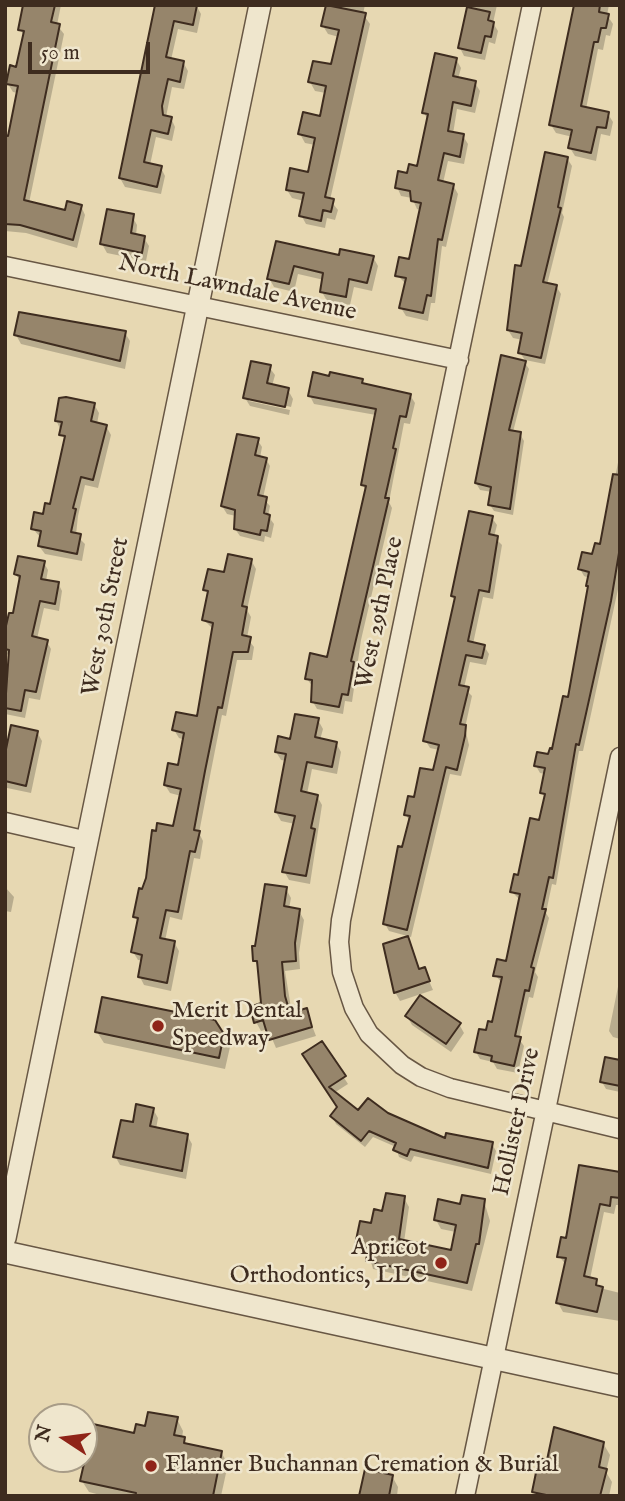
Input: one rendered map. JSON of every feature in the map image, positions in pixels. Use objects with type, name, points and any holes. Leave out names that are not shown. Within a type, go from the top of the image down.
[{"type":"street","name":"West 30th Street","points":[[5,1238],[260,5]]},
{"type":"street","name":"West 29th Place","points":[[533,5],[341,920],[342,972],[361,1021],[379,1045],[402,1065],[435,1083],[620,1129]]},
{"type":"street","name":"North Lawndale Avenue","points":[[5,265],[459,360]]},
{"type":"street","name":"Hollister Drive","points":[[465,1496],[620,757]]},
{"type":"street","points":[[5,822],[88,841]]},
{"type":"street","points":[[5,1252],[620,1386]]},
{"type":"building","points":[[23,5],[55,5],[51,22],[60,24],[24,200],[65,210],[67,201],[82,205],[73,240],[20,225],[5,224],[5,135],[8,136],[18,86],[6,84],[10,65],[16,67],[24,31],[18,30]]},
{"type":"building","points":[[155,5],[197,5],[193,25],[174,21],[166,57],[184,61],[180,82],[168,79],[162,106],[163,115],[172,117],[168,134],[151,130],[144,162],[162,166],[157,187],[119,178]]},
{"type":"building","points":[[326,5],[366,13],[325,197],[334,199],[331,212],[323,210],[321,221],[299,216],[304,193],[286,190],[290,168],[308,172],[315,138],[298,134],[303,112],[320,116],[326,86],[308,82],[313,61],[331,64],[339,30],[321,26]]},
{"type":"building","points":[[574,5],[600,5],[599,12],[609,14],[606,28],[601,28],[598,42],[594,42],[581,106],[609,112],[606,128],[597,127],[591,153],[568,148],[572,130],[549,125]]},
{"type":"building","points":[[467,7],[490,12],[488,20],[494,22],[491,37],[485,36],[481,53],[458,48]]},
{"type":"building","points":[[435,53],[457,58],[453,76],[476,81],[471,106],[453,102],[448,131],[464,134],[460,157],[444,153],[438,180],[454,184],[442,240],[438,239],[431,296],[427,295],[423,313],[399,308],[406,278],[395,276],[399,257],[409,259],[421,203],[411,201],[410,191],[395,188],[398,171],[407,173],[409,164],[417,166],[428,114],[422,113]]},
{"type":"building","points":[[545,152],[568,157],[558,207],[561,208],[543,282],[557,285],[541,358],[518,353],[522,333],[507,330],[515,265],[521,266]]},
{"type":"building","points":[[107,209],[134,214],[131,233],[145,236],[142,253],[100,244]]},
{"type":"building","points":[[276,241],[339,255],[340,249],[374,256],[367,283],[349,279],[346,297],[320,292],[323,273],[294,266],[289,284],[267,279]]},
{"type":"building","points":[[19,312],[126,331],[120,361],[14,335]]},
{"type":"building","points":[[501,355],[526,361],[509,430],[521,432],[510,509],[488,505],[491,487],[475,483]]},
{"type":"building","points":[[251,361],[271,365],[267,383],[289,388],[285,407],[243,398]]},
{"type":"building","points":[[313,372],[329,376],[330,372],[363,379],[362,383],[411,394],[406,417],[400,416],[393,448],[396,449],[385,498],[389,498],[351,661],[354,662],[348,695],[342,694],[339,707],[311,702],[312,680],[305,679],[310,653],[327,657],[366,486],[361,485],[376,409],[308,396]]},
{"type":"building","points":[[59,398],[95,403],[91,421],[107,425],[93,480],[81,477],[73,508],[76,509],[71,532],[81,534],[77,554],[38,546],[41,531],[31,529],[34,512],[43,514],[45,503],[50,504],[65,436],[59,435],[62,422],[55,421]]},
{"type":"building","points":[[237,434],[259,438],[255,455],[267,458],[258,495],[267,497],[264,513],[270,515],[267,531],[261,530],[260,535],[234,529],[235,510],[221,506]]},
{"type":"building","points":[[613,474],[620,475],[620,547],[611,601],[579,745],[576,744],[553,878],[549,877],[542,909],[546,909],[531,967],[534,968],[529,991],[525,990],[515,1036],[521,1037],[514,1066],[491,1061],[492,1056],[474,1052],[479,1029],[486,1030],[488,1021],[492,1022],[502,977],[493,976],[497,959],[506,961],[520,894],[510,892],[514,874],[518,875],[530,818],[539,820],[545,794],[540,793],[545,768],[534,766],[537,752],[548,754],[550,748],[552,749],[563,696],[568,697],[588,586],[589,572],[578,569],[582,552],[592,554],[595,543],[600,544]]},
{"type":"building","points":[[469,511],[493,516],[489,534],[498,536],[489,592],[479,590],[468,641],[485,645],[482,658],[466,655],[459,685],[469,687],[460,724],[466,725],[465,736],[457,770],[446,767],[407,930],[383,924],[398,846],[402,847],[410,816],[404,815],[408,796],[414,797],[420,768],[433,770],[439,745],[423,741],[455,597],[451,596]]},
{"type":"building","points":[[228,554],[252,559],[242,606],[247,607],[242,635],[251,637],[248,652],[233,652],[222,708],[218,707],[205,771],[194,830],[200,831],[195,852],[190,851],[178,912],[166,910],[160,938],[175,941],[167,983],[138,977],[142,955],[131,952],[138,918],[133,917],[139,888],[142,889],[146,878],[152,830],[156,831],[157,823],[173,826],[181,789],[164,785],[168,763],[178,765],[184,733],[172,730],[176,712],[197,716],[213,623],[202,620],[208,591],[203,590],[208,569],[224,572]]},
{"type":"building","points":[[18,556],[45,561],[41,579],[59,582],[55,604],[40,601],[32,636],[48,640],[36,692],[25,690],[21,711],[5,708],[9,650],[5,649],[5,630],[9,613],[13,613],[20,576],[14,574]]},
{"type":"building","points":[[295,714],[319,718],[315,737],[337,742],[332,767],[307,762],[301,791],[318,795],[306,876],[282,872],[295,816],[275,812],[286,754],[275,752],[278,736],[290,739]]},
{"type":"building","points":[[11,725],[38,731],[26,786],[5,781],[5,754]]},
{"type":"building","points":[[265,884],[287,887],[284,906],[300,909],[295,943],[296,961],[282,962],[285,996],[290,1013],[307,1008],[312,1027],[269,1040],[263,1020],[254,1023],[250,1007],[261,1003],[257,961],[253,961],[252,946],[255,946]]},
{"type":"building","points":[[408,936],[419,969],[425,967],[430,981],[394,993],[383,944]]},
{"type":"building","points":[[420,995],[461,1023],[446,1044],[405,1016]]},
{"type":"building","name":"Merit Dental Speedway","points":[[102,997],[215,1020],[224,1034],[219,1058],[95,1032]]},
{"type":"building","points":[[322,1041],[346,1076],[329,1087],[358,1110],[368,1098],[388,1113],[445,1138],[446,1133],[493,1142],[488,1168],[410,1149],[407,1156],[393,1150],[396,1143],[369,1131],[361,1141],[330,1116],[337,1107],[302,1054]]},
{"type":"building","points":[[605,1057],[620,1060],[620,1086],[600,1082]]},
{"type":"building","points":[[136,1104],[154,1108],[150,1126],[188,1134],[182,1171],[113,1157],[121,1120],[133,1122]]},
{"type":"building","points":[[579,1165],[620,1172],[620,1198],[611,1197],[610,1206],[600,1204],[584,1276],[597,1279],[596,1285],[603,1287],[597,1312],[556,1303],[566,1258],[557,1257],[561,1237],[566,1238]]},
{"type":"building","points":[[386,1193],[405,1196],[399,1239],[451,1250],[456,1225],[434,1220],[438,1199],[460,1204],[462,1195],[485,1199],[479,1244],[476,1244],[467,1283],[366,1261],[368,1248],[355,1245],[360,1221],[371,1223],[374,1209],[382,1211]]},
{"type":"building","name":"Flanner Buchannan Cremation & Burial","points":[[148,1412],[178,1417],[174,1435],[185,1437],[184,1443],[222,1451],[213,1496],[135,1496],[136,1493],[80,1481],[82,1473],[98,1473],[98,1425],[134,1433],[136,1424],[145,1426]]},
{"type":"building","points":[[554,1427],[604,1442],[599,1467],[607,1469],[600,1496],[551,1496],[532,1492],[539,1458],[547,1460]]},
{"type":"building","points":[[365,1469],[393,1475],[389,1496],[359,1496]]},
{"type":"place","name":"Merit Dental Speedway","points":[[158,1026]]},
{"type":"place","name":"Apricot Orthodontics, LLC","points":[[441,1263]]},
{"type":"place","name":"Flanner Buchannan Cremation & Burial","points":[[151,1466]]}]
